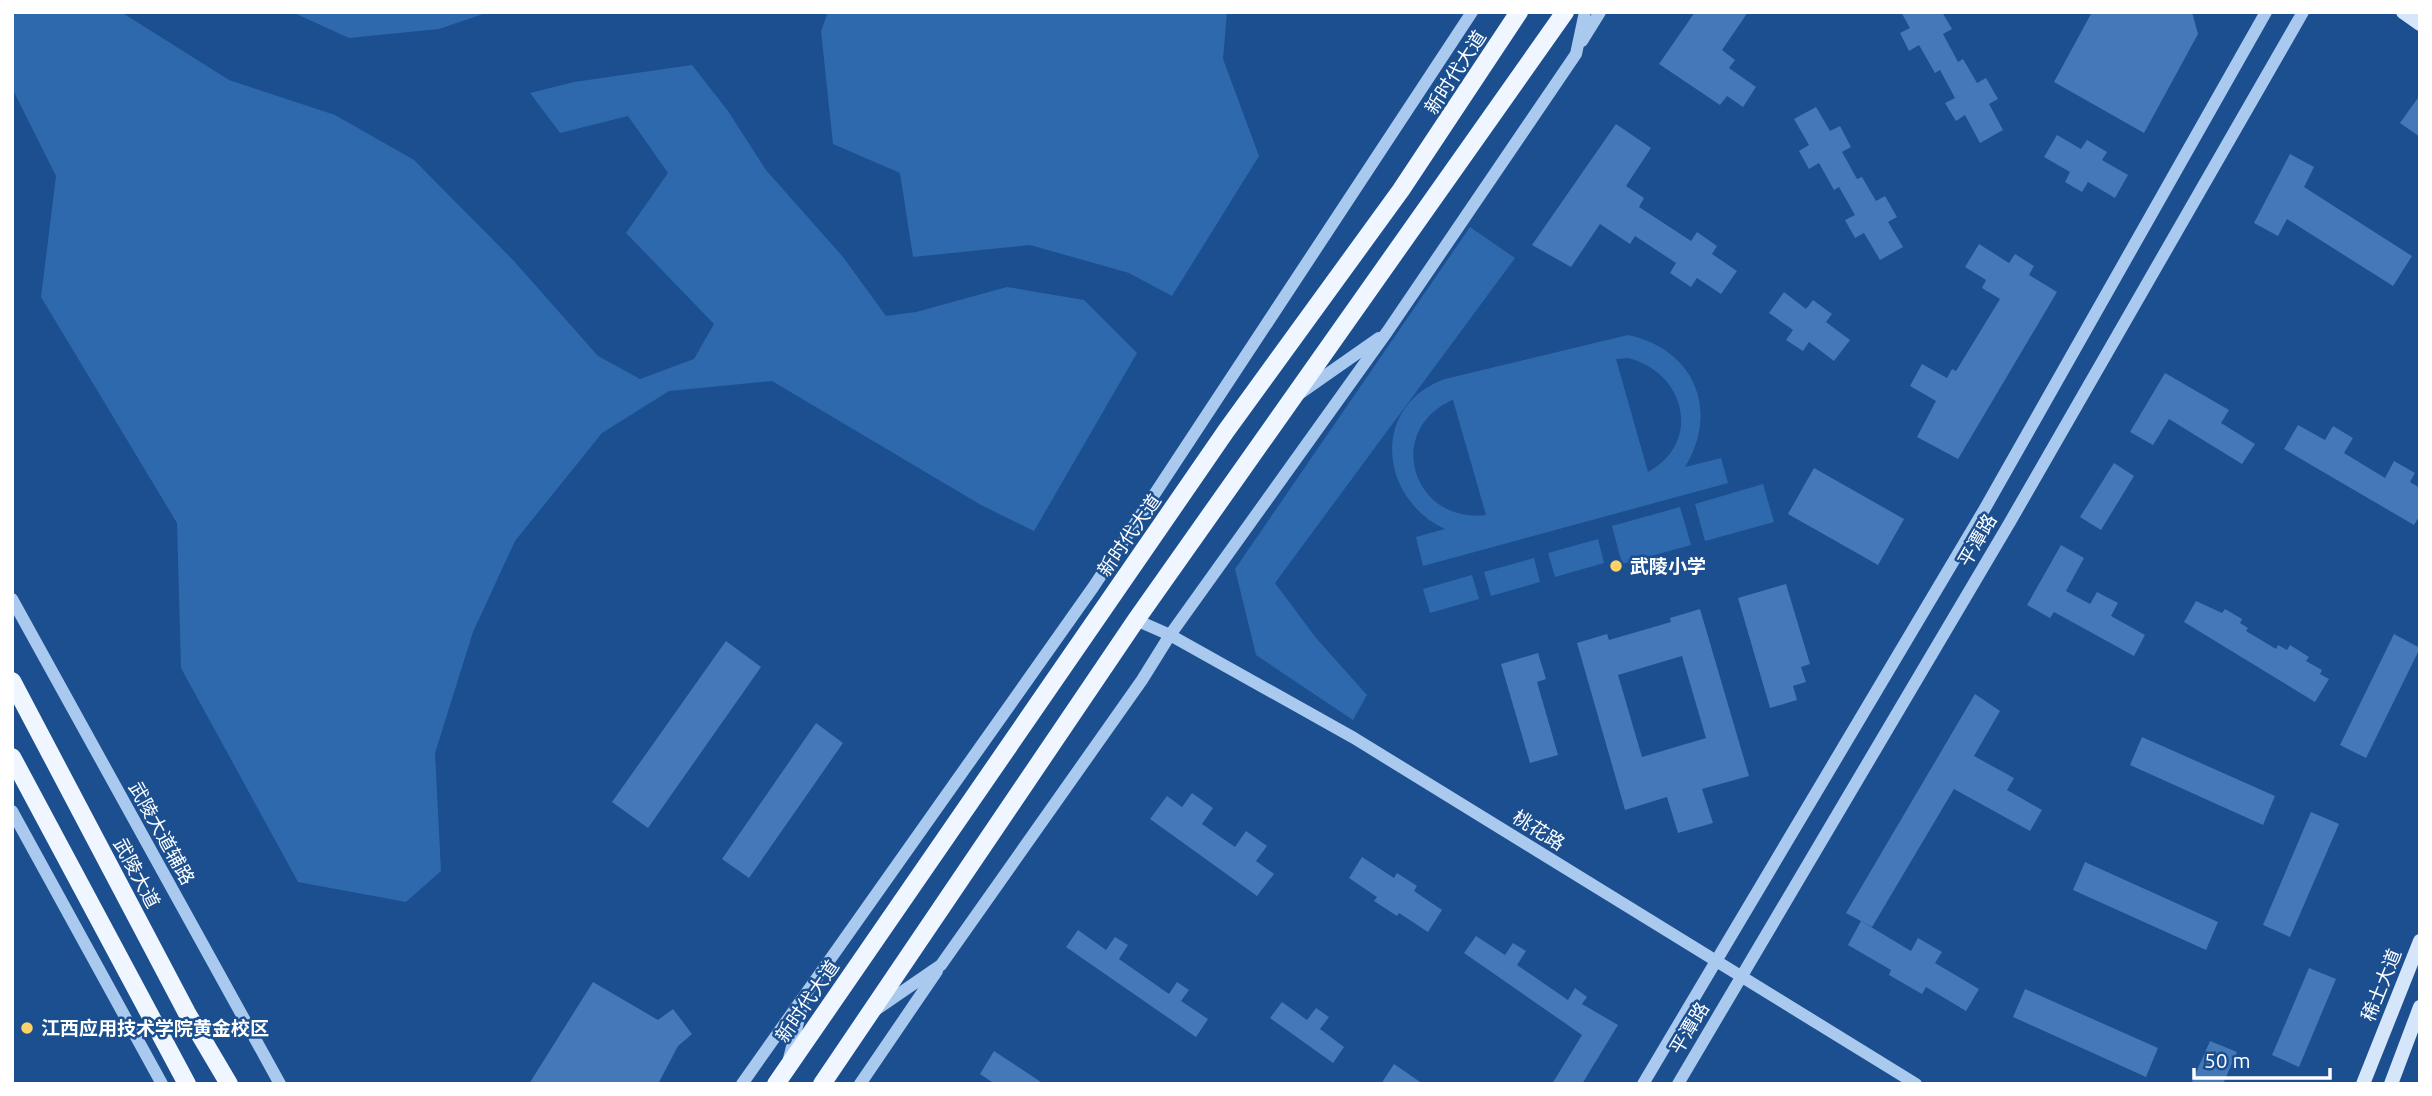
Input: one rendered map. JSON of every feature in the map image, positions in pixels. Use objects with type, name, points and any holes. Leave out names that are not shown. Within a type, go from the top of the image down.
[{"type":"main road","name":"新时代大道","points":[[776,1084],[1226,431],[1402,190],[1519,12]]},
{"type":"main road","points":[[822,1084],[1136,620],[1565,12]]},
{"type":"main road","points":[[2403,12],[2420,24]]},
{"type":"main road","name":"武陵大道","points":[[12,681],[187,1013],[229,1084]]},
{"type":"main road","points":[[12,757],[187,1084]]},
{"type":"main road","name":"稀土大道","points":[[2362,1084],[2420,940]]},
{"type":"main road","points":[[2391,1084],[2420,1007]]},
{"type":"street","points":[[741,1084],[1094,586],[1472,12]]},
{"type":"street","points":[[1577,50],[1585,12]]},
{"type":"street","points":[[860,1084],[1142,680],[1170,635],[1387,332],[1600,12]]},
{"type":"street","name":"平潭路","points":[[1643,1084],[1984,510],[2266,12]]},
{"type":"street","name":"平潭路","points":[[1678,1084],[2010,522],[2303,12]]},
{"type":"street","points":[[1293,398],[1387,332]]},
{"type":"street","name":"武陵大道辅路","points":[[12,599],[280,1084]]},
{"type":"street","name":"桃花路","points":[[1136,620],[1170,635],[1354,738],[1741,979],[1916,1084]]},
{"type":"street","points":[[12,811],[162,1084]]},
{"type":"street","points":[[873,1011],[941,965]]},
{"type":"street","points":[[788,1065],[804,995]]},
{"type":"shaded area","points":[[12,12],[121,12],[229,80],[335,115],[414,160],[513,260],[598,356],[640,379],[694,359],[714,324],[626,233],[668,173],[628,116],[560,133],[530,93],[574,82],[692,65],[728,111],[766,170],[843,257],[886,316],[916,312],[1007,287],[1084,300],[1137,353],[1034,531],[981,505],[772,381],[669,391],[602,433],[515,541],[473,632],[435,753],[441,871],[406,902],[298,882],[181,668],[177,523],[41,297],[56,176],[12,88]]},
{"type":"shaded area","points":[[292,12],[489,12],[439,29],[349,38]]},
{"type":"shaded area","points":[[828,12],[1227,12],[1223,59],[1259,156],[1172,296],[1129,273],[1030,245],[913,257],[900,173],[833,144],[821,31]]},
{"type":"shaded area","points":[[1470,227],[1515,258],[1275,583],[1316,638],[1367,695],[1353,720],[1256,655],[1235,569]]},
{"type":"shaded area","points":[[1628,335],[1651,342],[1670,354],[1684,368],[1694,385],[1700,404],[1700,424],[1695,446],[1685,467],[1721,458],[1728,483],[1423,566],[1416,537],[1445,529],[1423,515],[1406,496],[1396,475],[1392,452],[1395,430],[1404,409],[1421,392],[1445,379]],"holes":[[[1628,358],[1647,366],[1663,378],[1674,392],[1680,409],[1681,426],[1676,444],[1665,459],[1648,472],[1616,359]],[[1453,400],[1486,515],[1461,514],[1441,505],[1425,491],[1416,473],[1413,453],[1418,433],[1431,414]]]},
{"type":"shaded area","points":[[1763,484],[1774,522],[1705,541],[1695,504]]},
{"type":"shaded area","points":[[1680,507],[1691,545],[1622,564],[1612,526]]},
{"type":"shaded area","points":[[1598,539],[1604,563],[1555,577],[1548,553]]},
{"type":"shaded area","points":[[1534,558],[1540,582],[1491,596],[1484,572]]},
{"type":"shaded area","points":[[1472,575],[1479,599],[1430,613],[1423,589]]},
{"type":"building","points":[[1695,12],[1748,12],[1722,50],[1735,60],[1729,68],[1756,87],[1743,107],[1727,96],[1720,105],[1659,64]]},
{"type":"building","points":[[1901,12],[1942,12],[1952,29],[1943,34],[1958,62],[1963,59],[1977,83],[1986,78],[1998,99],[1989,104],[2003,130],[1980,143],[1965,115],[1956,121],[1945,103],[1955,98],[1940,70],[1935,73],[1919,45],[1909,51],[1900,33],[1910,28]]},
{"type":"building","points":[[2092,12],[2192,12],[2198,34],[2144,133],[2054,82]]},
{"type":"building","points":[[2420,95],[2420,137],[2400,123]]},
{"type":"building","points":[[1816,107],[1830,131],[1840,126],[1851,147],[1842,152],[1857,179],[1862,177],[1876,201],[1885,196],[1897,217],[1888,222],[1903,247],[1880,260],[1864,233],[1855,238],[1845,220],[1855,215],[1839,187],[1834,190],[1819,163],[1809,169],[1799,151],[1809,145],[1794,119]]},
{"type":"building","points":[[1616,124],[1651,148],[1626,186],[1644,198],[1639,207],[1691,241],[1697,232],[1717,246],[1712,254],[1737,271],[1721,294],[1697,278],[1691,287],[1670,273],[1676,263],[1635,236],[1630,244],[1600,224],[1571,267],[1532,245]]},
{"type":"building","points":[[2057,135],[2081,149],[2087,140],[2107,152],[2102,160],[2128,175],[2115,198],[2088,182],[2082,192],[2065,182],[2070,172],[2044,157]]},
{"type":"building","points":[[2290,154],[2314,167],[2304,187],[2412,256],[2393,286],[2287,219],[2278,236],[2254,223]]},
{"type":"building","points":[[1979,244],[2009,263],[2015,254],[2034,266],[2029,275],[2057,292],[1958,459],[1917,437],[1936,401],[1910,386],[1922,364],[1947,378],[1952,369],[1956,371],[2000,299],[1982,288],[1986,280],[1965,267]]},
{"type":"building","points":[[1784,292],[1806,309],[1813,300],[1832,314],[1826,322],[1850,340],[1834,361],[1809,342],[1803,351],[1786,340],[1793,330],[1769,313]]},
{"type":"building","points":[[2165,373],[2229,410],[2221,423],[2255,444],[2242,464],[2169,419],[2153,445],[2130,432]]},
{"type":"building","points":[[2298,425],[2325,440],[2333,426],[2353,438],[2344,453],[2385,478],[2394,461],[2415,473],[2410,482],[2420,488],[2420,515],[2414,525],[2284,449]]},
{"type":"building","points":[[2114,463],[2134,476],[2101,530],[2080,517]]},
{"type":"building","points":[[1814,468],[1904,519],[1878,565],[1788,514]]},
{"type":"building","points":[[2061,545],[2084,558],[2066,591],[2090,604],[2097,592],[2118,603],[2111,616],[2145,635],[2134,656],[2054,612],[2050,618],[2027,605]]},
{"type":"building","points":[[1786,584],[1810,664],[1801,667],[1806,682],[1793,686],[1797,700],[1770,708],[1738,598]]},
{"type":"building","points":[[2196,601],[2222,613],[2225,609],[2242,619],[2240,623],[2248,628],[2246,631],[2276,649],[2278,645],[2287,650],[2290,645],[2309,657],[2306,661],[2322,670],[2320,674],[2329,679],[2315,702],[2184,622]]},
{"type":"building","points":[[1700,609],[1749,776],[1702,789],[1713,823],[1678,833],[1667,797],[1625,810],[1577,643],[1607,634],[1609,640],[1671,622],[1670,618]],"holes":[[[1682,656],[1706,738],[1642,757],[1618,675]]]},
{"type":"building","points":[[2394,634],[2420,648],[2366,758],[2340,745]]},
{"type":"building","points":[[726,641],[761,667],[648,828],[612,802]]},
{"type":"building","points":[[1538,653],[1546,679],[1537,682],[1558,755],[1530,763],[1501,664]]},
{"type":"building","points":[[1975,694],[2000,711],[1974,756],[2014,778],[2007,790],[2042,810],[2030,831],[1954,789],[1872,927],[1846,913]]},
{"type":"building","points":[[816,723],[843,743],[749,878],[722,859]]},
{"type":"building","points":[[2142,737],[2275,796],[2263,825],[2130,765]]},
{"type":"building","points":[[1192,793],[1213,808],[1202,824],[1235,847],[1246,831],[1267,846],[1256,861],[1274,874],[1257,896],[1150,819],[1167,796],[1182,807]]},
{"type":"building","points":[[2311,812],[2339,824],[2290,937],[2263,925]]},
{"type":"building","points":[[1362,857],[1394,878],[1397,873],[1417,886],[1414,891],[1442,910],[1428,932],[1374,901],[1377,897],[1349,878]]},
{"type":"building","points":[[2085,862],[2218,922],[2206,950],[2073,890]]},
{"type":"building","points":[[1861,921],[1911,951],[1918,938],[1942,952],[1935,963],[1979,989],[1966,1011],[1926,987],[1922,994],[1889,975],[1891,970],[1848,945]]},
{"type":"building","points":[[1078,930],[1106,950],[1115,937],[1128,945],[1119,959],[1169,994],[1177,982],[1189,990],[1181,1001],[1208,1019],[1196,1037],[1066,947]]},
{"type":"building","points":[[1476,936],[1505,955],[1513,943],[1526,951],[1517,965],[1568,1000],[1575,988],[1587,997],[1582,1004],[1618,1025],[1582,1084],[1552,1084],[1582,1035],[1464,953]]},
{"type":"building","points":[[2309,968],[2336,979],[2299,1067],[2272,1055]]},
{"type":"building","points":[[593,982],[658,1020],[673,1009],[692,1034],[678,1046],[658,1084],[529,1084]]},
{"type":"building","points":[[2025,989],[2158,1048],[2146,1077],[2013,1017]]},
{"type":"building","points":[[1282,1002],[1307,1020],[1316,1008],[1329,1017],[1320,1029],[1344,1047],[1333,1063],[1270,1018]]},
{"type":"building","points":[[2210,1041],[2237,1052],[2223,1084],[2191,1084]]},
{"type":"building","points":[[994,1051],[1044,1084],[995,1084],[980,1074]]},
{"type":"building","points":[[1394,1064],[1423,1084],[1381,1084]]},
{"type":"place","name":"武陵小学","points":[[1616,566]]},
{"type":"place","name":"江西应用技术学院黄金校区","points":[[27,1028]]}]
